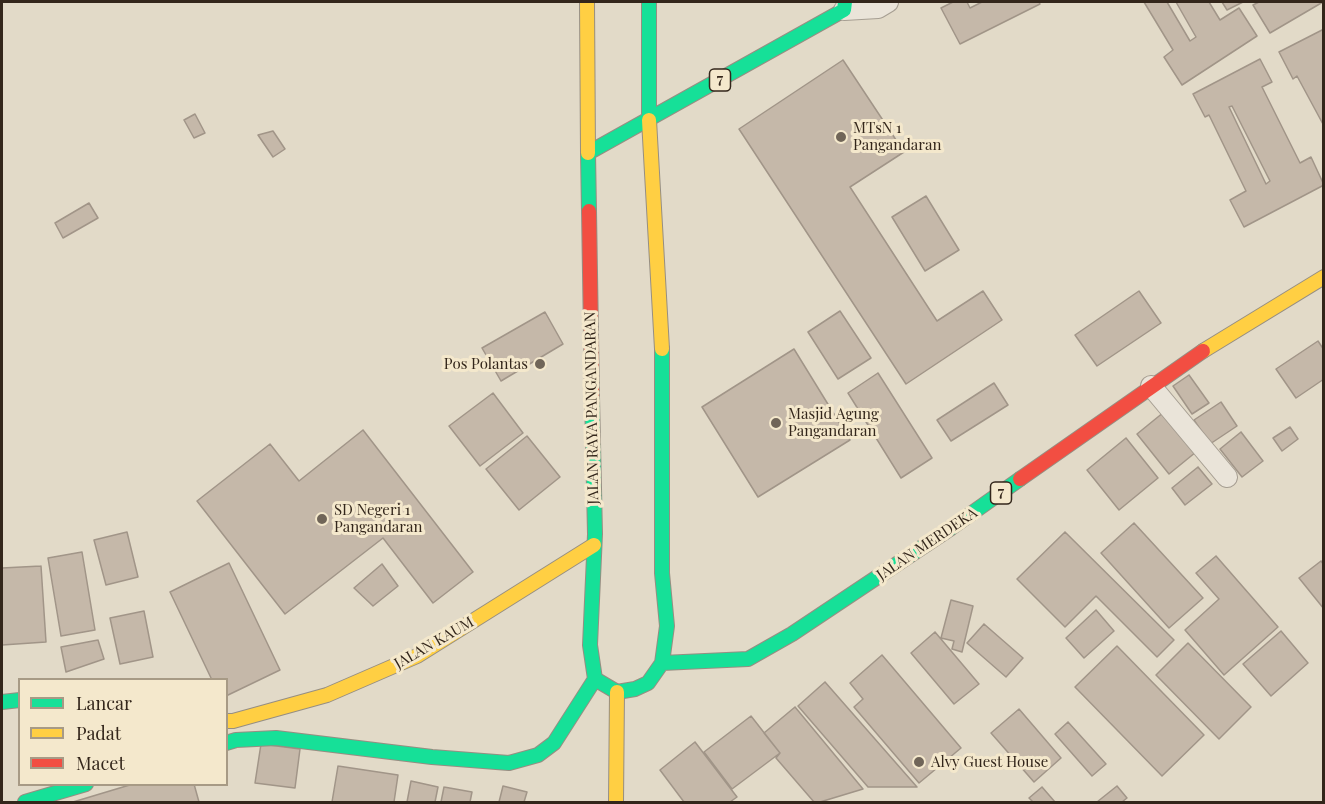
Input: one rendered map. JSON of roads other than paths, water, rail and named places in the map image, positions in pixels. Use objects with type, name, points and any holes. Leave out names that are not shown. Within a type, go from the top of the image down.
[{"type":"main road","name":"JALAN RAYA PANGANDARAN","points":[[587,2],[594,545],[590,645],[595,679]]},
{"type":"main road","points":[[228,742],[276,738],[432,757],[509,763],[538,754],[554,743],[595,679],[617,692],[635,690],[648,683],[662,663],[667,626],[662,573],[663,375],[649,120],[649,2]]},
{"type":"main road","name":"7","points":[[588,153],[844,6]]},
{"type":"main road","name":"JALAN MERDEKA","points":[[662,663],[748,659],[757,654],[802,627],[951,528],[1199,353],[1323,277]]},
{"type":"main road","name":"JALAN KAUM","points":[[228,721],[327,695],[417,656],[594,545]]},
{"type":"main road","points":[[616,802],[617,692]]},
{"type":"main road","points":[[2,702],[18,700]]},
{"type":"main road","points":[[25,802],[79,786]]},
{"type":"street","points":[[844,6],[878,8],[888,2]]},
{"type":"street","points":[[1151,386],[1227,477]]},
{"type":"place","name":"MTsN 1 Pangandaran","points":[[841,137]]},
{"type":"place","name":"Pos Polantas","points":[[540,364]]},
{"type":"place","name":"Masjid Agung Pangandaran","points":[[776,423]]},
{"type":"place","name":"SD Negeri 1 Pangandaran","points":[[322,519]]},
{"type":"place","name":"Alvy Guest House","points":[[919,762]]}]
